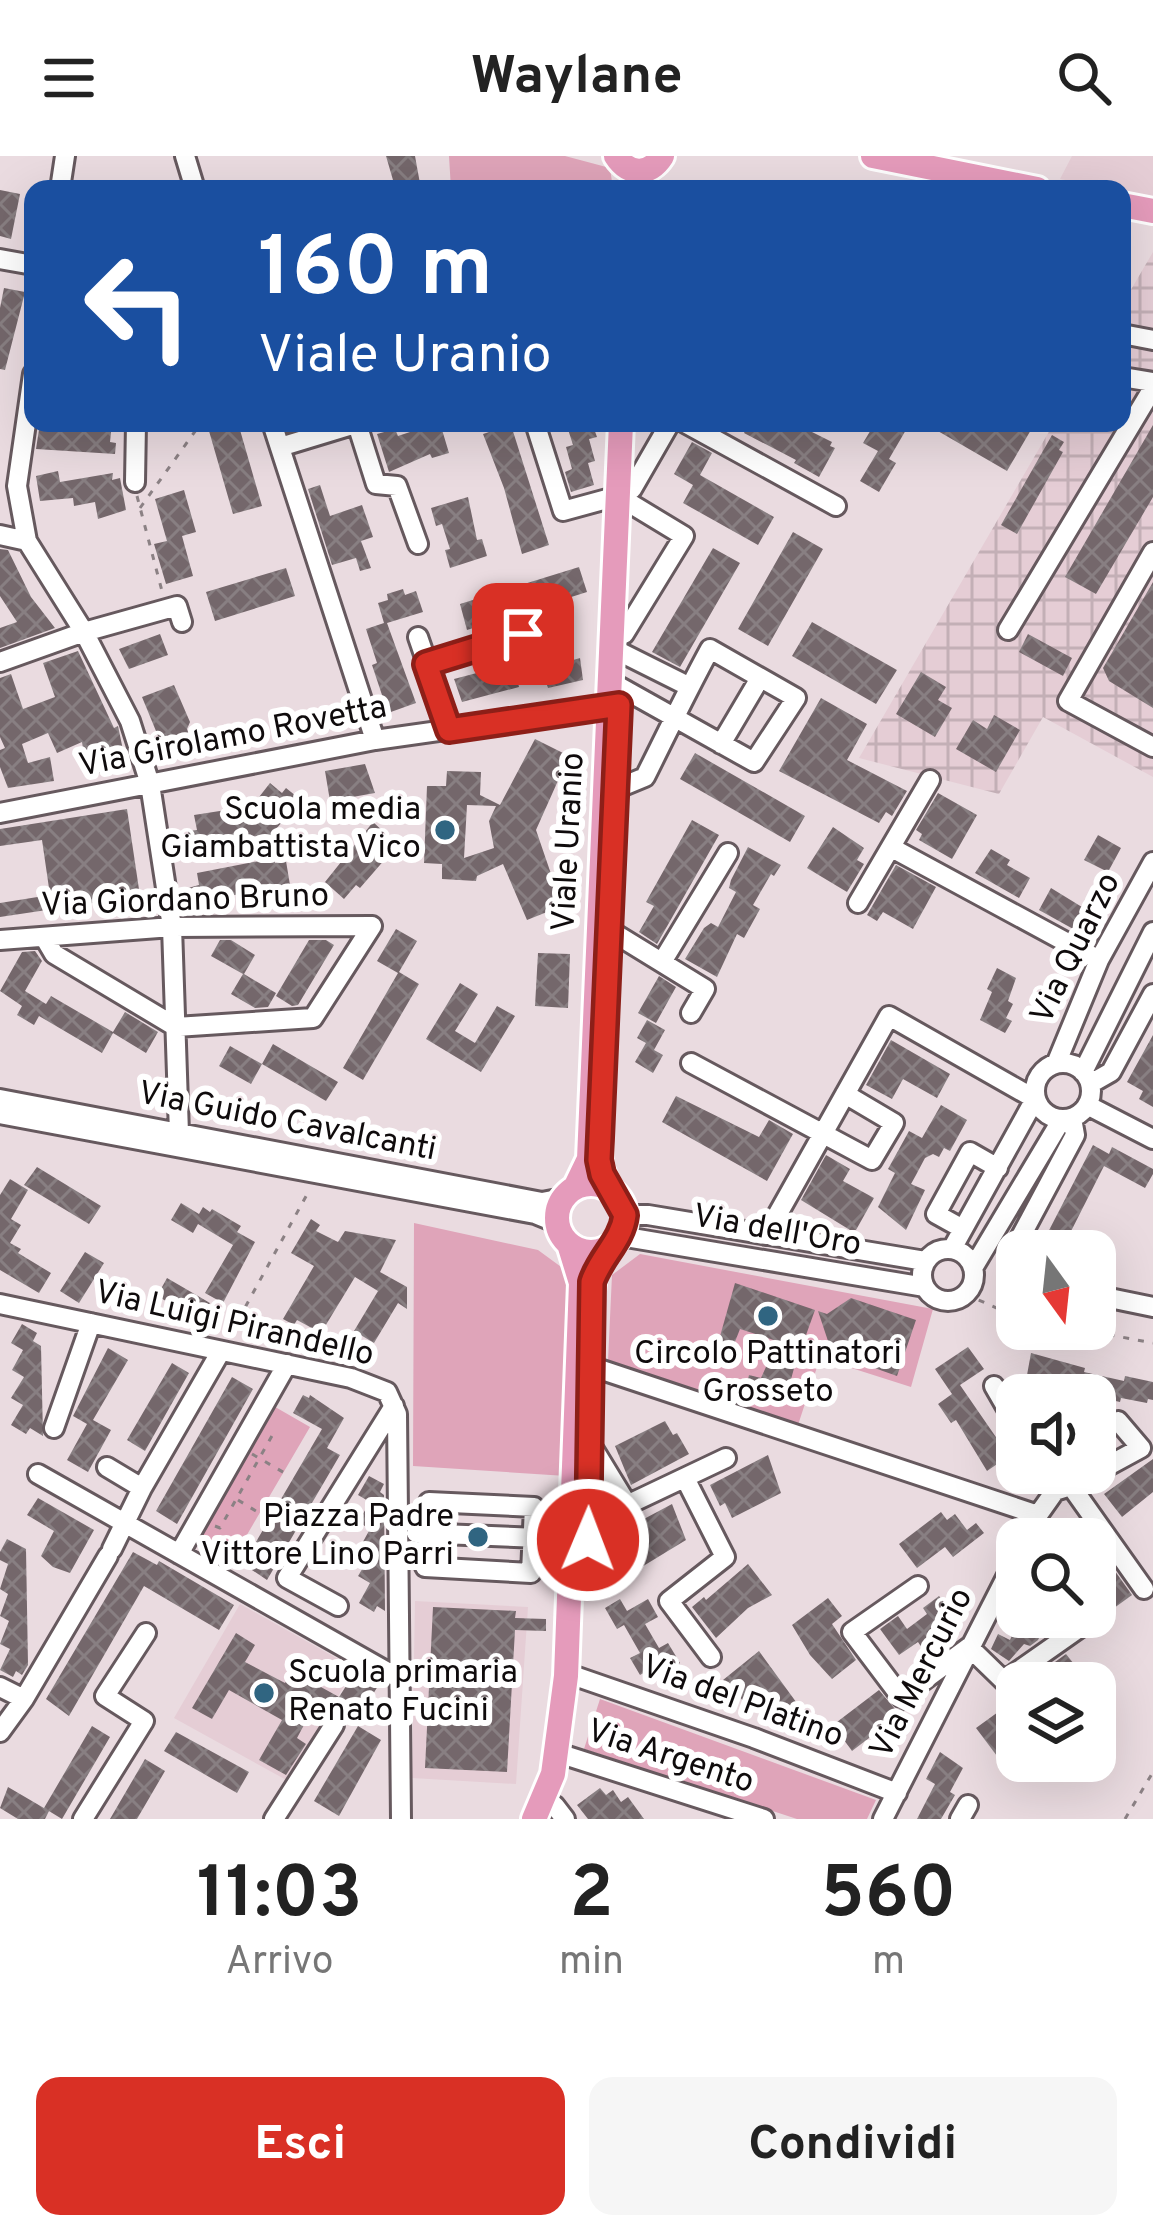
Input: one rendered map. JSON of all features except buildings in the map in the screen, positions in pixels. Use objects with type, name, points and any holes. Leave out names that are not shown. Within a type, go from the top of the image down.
[{"type":"main road","points":[[873,156],[992,180]]},
{"type":"main road","name":"Viale Uranio","points":[[609,1189],[599,1160],[616,700],[623,644],[627,497],[622,432]]},
{"type":"main road","name":"Viale Uranio","points":[[569,1193],[589,1159],[627,497],[635,432]]},
{"type":"main road","points":[[551,1816],[573,1675],[583,1534],[588,1440],[592,1282],[617,1233],[617,1196],[592,1184],[569,1193],[563,1234],[581,1283],[583,1534]]},
{"type":"main road","points":[[563,1234],[588,1252],[617,1233]]},
{"type":"street","points":[[1131,422],[1153,385]]},
{"type":"street","points":[[25,432],[17,486],[27,541],[84,632],[130,721],[150,784],[172,927],[179,1133]]},
{"type":"street","points":[[135,482],[136,432]]},
{"type":"street","points":[[275,432],[375,740]]},
{"type":"street","points":[[280,447],[329,432]]},
{"type":"street","points":[[361,432],[376,484],[397,486],[418,544]]},
{"type":"street","points":[[538,432],[563,512],[627,497],[665,432]]},
{"type":"street","points":[[701,432],[836,506]]},
{"type":"street","points":[[1008,630],[1125,432]]},
{"type":"street","points":[[627,497],[684,536],[623,644],[690,687]]},
{"type":"street","points":[[0,535],[27,541]]},
{"type":"street","points":[[1153,552],[1068,701],[1153,747]]},
{"type":"street","points":[[0,662],[84,632],[174,615]]},
{"type":"street","points":[[426,664],[523,634]]},
{"type":"street","points":[[418,637],[449,730]]},
{"type":"street","points":[[616,700],[675,717],[754,762],[796,698],[710,649],[690,687],[675,717],[645,778],[616,789]]},
{"type":"street","points":[[722,744],[760,678]]},
{"type":"street","name":"Via Girolamo Rovetta","points":[[0,813],[375,740],[616,700]]},
{"type":"street","points":[[858,903],[930,780]]},
{"type":"street","points":[[892,848],[1099,960]]},
{"type":"street","points":[[662,962],[728,854]]},
{"type":"street","name":"Via Quarzo","points":[[1056,1064],[1099,960],[1153,862]]},
{"type":"street","name":"Via Giordano Bruno","points":[[0,940],[172,927],[371,926],[313,1018],[176,1027]]},
{"type":"street","points":[[609,930],[705,989],[692,1013]]},
{"type":"street","points":[[973,1268],[1074,1114],[1153,932]]},
{"type":"street","points":[[44,937],[54,954],[176,1027]]},
{"type":"street","points":[[1086,1078],[1111,1072],[1153,994]]},
{"type":"street","points":[[766,1235],[890,1016],[1035,1099],[1045,1113],[1074,1114],[1153,1139]]},
{"type":"street","points":[[691,1063],[872,1160],[894,1123],[845,1094]]},
{"type":"street","points":[[952,1249],[1035,1099],[1036,1081],[1056,1064],[1075,1066],[1086,1078]]},
{"type":"street","name":"Via Guido Cavalcanti","points":[[0,1099],[542,1202],[569,1193]]},
{"type":"street","name":"Via Guido Cavalcanti","points":[[0,1114],[539,1214],[563,1234]]},
{"type":"street","points":[[1024,1230],[1075,1135],[1074,1114]]},
{"type":"street","points":[[964,1229],[936,1214],[970,1152],[998,1168]]},
{"type":"street","name":"Via dell'Oro","points":[[617,1233],[649,1215],[925,1262]]},
{"type":"street","name":"Via dell'Oro","points":[[617,1233],[925,1287]]},
{"type":"street","points":[[952,1249],[965,1255],[973,1268],[973,1282],[965,1294],[944,1300],[925,1287],[925,1262],[937,1251],[952,1249]]},
{"type":"street","points":[[1116,1299],[1153,1307]]},
{"type":"street","name":"Via Luigi Pirandello","points":[[0,1304],[351,1378],[387,1392],[394,1406],[399,1533],[401,1819]]},
{"type":"street","points":[[54,1428],[91,1323]]},
{"type":"street","points":[[0,1732],[24,1700],[107,1557],[221,1351]]},
{"type":"street","points":[[179,1554],[287,1364]]},
{"type":"street","points":[[590,1366],[1038,1515]]},
{"type":"street","points":[[994,1386],[996,1389]]},
{"type":"street","points":[[272,1606],[394,1406]]},
{"type":"street","points":[[1116,1462],[1141,1448],[1118,1421]]},
{"type":"street","points":[[588,1440],[626,1504]]},
{"type":"street","points":[[399,1533],[533,1538],[583,1534],[626,1504],[726,1458]]},
{"type":"street","points":[[106,1467],[142,1488]]},
{"type":"street","points":[[38,1474],[400,1679]]},
{"type":"street","points":[[686,1480],[725,1557],[669,1601],[711,1657]]},
{"type":"street","points":[[1036,1518],[1058,1494]]},
{"type":"street","points":[[1067,1494],[1144,1589]]},
{"type":"street","points":[[429,1502],[534,1508],[533,1538],[531,1573],[425,1567],[429,1502]]},
{"type":"street","points":[[287,1578],[338,1606]]},
{"type":"street","points":[[917,1586],[852,1632],[929,1728]]},
{"type":"street","name":"Via Mercurio","points":[[884,1819],[996,1596]]},
{"type":"street","points":[[83,1819],[144,1721],[105,1696],[146,1633]]},
{"type":"street","points":[[901,1696],[969,1647],[1004,1682],[1066,1638]]},
{"type":"street","name":"Via del Platino","points":[[573,1675],[897,1792]]},
{"type":"street","points":[[0,1687],[24,1700]]},
{"type":"street","points":[[274,1819],[334,1726]]},
{"type":"street","name":"Via Argento","points":[[563,1755],[764,1819]]},
{"type":"path","points":[[174,615],[139,509],[195,432]]},
{"type":"path","points":[[221,1351],[319,1173]]},
{"type":"path","points":[[965,1294],[996,1308]]},
{"type":"path","points":[[1116,1336],[1153,1343]]},
{"type":"path","points":[[208,1536],[214,1525],[220,1528],[260,1458],[273,1434],[268,1431]]},
{"type":"path","points":[[240,1447],[288,1475]]},
{"type":"path","points":[[236,1499],[264,1516]]},
{"type":"path","points":[[1125,1819],[1153,1772]]},
{"type":"shaded area","points":[[449,156],[565,156],[610,168],[612,180],[450,180]]},
{"type":"shaded area","points":[[1072,156],[1153,156],[1153,197],[1131,193],[1131,180],[1060,179]]},
{"type":"shaded area","points":[[1153,252],[1153,777],[1043,717],[999,794],[859,758],[1049,432],[1131,432],[1131,290]]},
{"type":"shaded area","points":[[414,1223],[538,1250],[568,1272],[566,1476],[413,1466]]},
{"type":"shaded area","points":[[640,1254],[933,1309],[911,1387],[820,1358],[798,1425],[608,1361],[612,1275]]},
{"type":"shaded area","points":[[270,1404],[310,1427],[241,1545],[247,1550],[237,1567],[194,1542]]},
{"type":"shaded area","points":[[415,1601],[528,1607],[516,1784],[412,1778]]},
{"type":"shaded area","name":"Scuola primaria Renato Fucini","points":[[240,1604],[354,1668],[290,1782],[174,1718]]},
{"type":"shaded area","points":[[600,1699],[876,1800],[867,1819],[797,1819],[584,1749]]},
{"type":"place","name":"Scuola media Giambattista Vico","points":[[445,830]]},
{"type":"place","name":"Circolo Pattinatori Grosseto","points":[[768,1316]]},
{"type":"place","name":"Piazza Padre Vittore Lino Parri","points":[[478,1537]]},
{"type":"place","name":"Scuola primaria Renato Fucini","points":[[264,1693]]},
{"type":"route","points":[[523,634],[426,664],[449,730],[619,705],[599,1160],[625,1215],[620,1236],[607,1247],[592,1282],[588,1540]]}]
